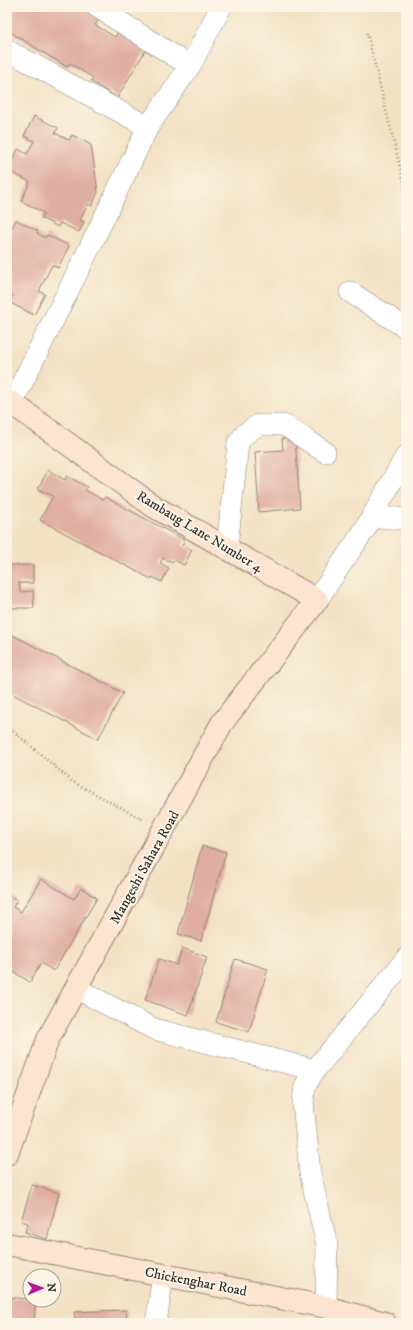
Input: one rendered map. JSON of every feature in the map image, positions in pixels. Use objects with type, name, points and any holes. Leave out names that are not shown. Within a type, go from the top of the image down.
[{"type":"street","points":[[97,7],[190,66]]},
{"type":"street","points":[[10,403],[89,249],[148,127],[190,66],[221,7]]},
{"type":"street","points":[[7,50],[148,127]]},
{"type":"street","points":[[350,292],[406,328]]},
{"type":"street","name":"Rambaug Lane Number 4","points":[[10,403],[153,506],[317,600]]},
{"type":"street","points":[[227,548],[238,443],[245,434],[258,425],[284,424],[326,452]]},
{"type":"street","points":[[317,600],[365,529],[406,456]]},
{"type":"street","points":[[372,517],[406,519]]},
{"type":"street","name":"Mangeshi Sahara Road","points":[[7,1154],[48,1039],[77,989],[222,723],[317,600]]},
{"type":"street","points":[[326,1307],[327,1245],[310,1173],[303,1103],[305,1086],[315,1070],[406,959]]},
{"type":"street","points":[[77,989],[154,1029],[315,1070]]},
{"type":"street","name":"Chickenghar Road","points":[[7,1244],[326,1307],[385,1323]]},
{"type":"street","points":[[156,1323],[164,1275]]},
{"type":"path","points":[[367,33],[406,191]]},
{"type":"path","points":[[7,726],[73,782],[163,831]]},
{"type":"building","points":[[7,7],[84,7],[101,17],[95,25],[115,37],[120,29],[148,46],[117,98],[91,81],[93,78],[70,63],[67,67],[7,30]]},
{"type":"building","points":[[34,116],[58,128],[55,133],[69,140],[72,135],[91,145],[98,192],[92,206],[88,204],[80,220],[84,222],[79,232],[60,223],[58,227],[41,218],[44,213],[21,201],[30,182],[7,170],[18,149],[27,154],[34,141],[24,136]]},
{"type":"building","points":[[16,220],[38,231],[37,233],[45,238],[47,235],[69,246],[58,268],[52,265],[39,291],[45,294],[34,315],[9,302],[13,295],[7,292],[7,249],[11,241],[7,239],[7,237]]},
{"type":"building","points":[[295,437],[300,508],[259,512],[255,452],[283,450],[282,438]]},
{"type":"building","points":[[48,470],[65,480],[67,476],[87,487],[85,490],[103,500],[105,497],[185,540],[182,545],[192,550],[184,565],[174,560],[172,562],[163,558],[160,563],[169,568],[162,582],[152,577],[151,579],[40,520],[53,496],[38,489]]},
{"type":"building","points":[[7,565],[33,565],[33,583],[19,583],[20,592],[33,591],[34,608],[7,608]]},
{"type":"building","points":[[7,632],[123,693],[98,739],[7,691]]},
{"type":"building","points":[[202,846],[226,852],[201,941],[178,934]]},
{"type":"building","points":[[41,879],[74,899],[81,888],[97,898],[54,971],[41,963],[30,982],[7,968],[7,894],[17,900],[13,907],[21,912]]},
{"type":"building","points":[[182,948],[207,957],[188,1015],[145,1000],[159,959],[177,965]]},
{"type":"building","points":[[235,959],[268,969],[249,1032],[216,1022]]},
{"type":"building","points":[[32,1185],[59,1193],[47,1239],[25,1232],[28,1223],[21,1221]]},
{"type":"building","points":[[7,1297],[22,1299],[22,1308],[35,1308],[34,1323],[7,1323]]},
{"type":"building","points":[[126,1310],[127,1323],[75,1323],[74,1312]]}]
